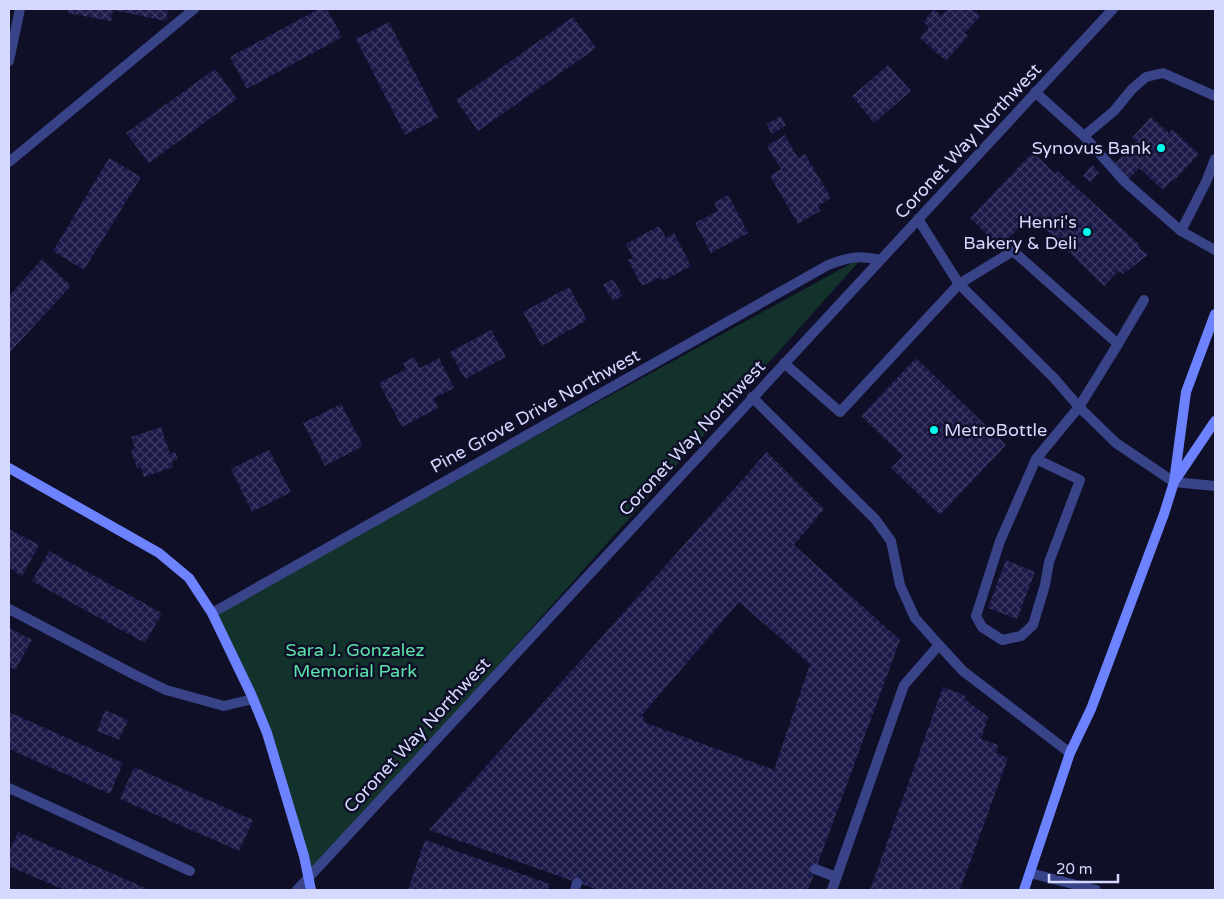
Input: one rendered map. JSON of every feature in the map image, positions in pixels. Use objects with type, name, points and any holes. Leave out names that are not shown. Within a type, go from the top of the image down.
[{"type":"main road","points":[[1024,890],[1070,753],[1091,709],[1164,514],[1174,482],[1186,392],[1215,314]]},
{"type":"main road","points":[[1174,482],[1215,421]]},
{"type":"main road","points":[[9,468],[158,553],[189,578],[212,613],[267,733],[310,877],[311,890]]},
{"type":"street","points":[[9,61],[20,9]]},
{"type":"street","points":[[9,162],[194,9]]},
{"type":"street","name":"Coronet Way Northwest","points":[[297,890],[1113,9]]},
{"type":"street","points":[[1084,136],[1114,111],[1132,89],[1146,77],[1163,73],[1215,96]]},
{"type":"street","points":[[1035,92],[1084,136],[1124,181],[1181,231],[1215,250]]},
{"type":"street","points":[[1181,231],[1206,182],[1215,159]]},
{"type":"street","points":[[918,219],[960,284],[1116,443],[1174,482],[1215,486]]},
{"type":"street","points":[[784,363],[840,412],[960,284],[1013,251],[1118,344]]},
{"type":"street","name":"Pine Grove Drive Northwest","points":[[212,613],[828,265],[851,257],[880,260]]},
{"type":"street","points":[[1036,459],[1080,480],[1049,562],[1045,585],[1033,625],[1021,636],[1002,640],[982,627],[976,616],[1000,541],[1036,459],[1079,407],[1144,300]]},
{"type":"street","points":[[752,397],[875,519],[891,541],[900,585],[915,618],[939,645],[964,671],[1070,753]]},
{"type":"street","points":[[9,609],[166,690],[224,706],[253,699]]},
{"type":"street","points":[[832,890],[904,685],[939,645]]},
{"type":"street","points":[[9,788],[190,870]]},
{"type":"street","points":[[816,869],[836,877]]},
{"type":"street","points":[[1030,874],[1096,890]]},
{"type":"green space","name":"Sara J. Gonzalez Memorial Park","points":[[863,257],[309,877],[267,733],[212,613]]},
{"type":"building","points":[[69,9],[168,9],[166,21],[113,10],[111,21],[68,13]]},
{"type":"building","points":[[319,9],[327,9],[342,37],[247,89],[230,57]]},
{"type":"building","points":[[934,9],[941,16],[948,9],[972,9],[980,16],[965,33],[968,36],[946,61],[920,38],[929,27],[923,22]]},
{"type":"building","points":[[573,17],[596,48],[478,131],[456,100]]},
{"type":"building","points":[[389,22],[438,118],[405,135],[356,39]]},
{"type":"building","points":[[888,65],[911,91],[874,123],[852,96]]},
{"type":"building","points":[[215,69],[237,99],[149,163],[126,133]]},
{"type":"building","points":[[781,116],[786,125],[772,134],[766,124]]},
{"type":"building","name":"Synovus Bank","points":[[1151,117],[1169,133],[1172,129],[1199,154],[1163,190],[1139,168],[1127,181],[1112,167],[1136,141],[1132,138]]},
{"type":"building","points":[[785,135],[798,158],[805,154],[831,198],[818,206],[820,211],[798,224],[770,176],[781,169],[767,146]]},
{"type":"building","name":"Henri's Bakery & Deli","points":[[1033,152],[1055,174],[1058,171],[1140,245],[1139,248],[1148,255],[1123,274],[1118,271],[1104,286],[1031,215],[1000,247],[970,218]]},
{"type":"building","points":[[109,158],[141,177],[84,270],[53,251]]},
{"type":"building","points":[[1092,165],[1099,172],[1090,182],[1083,176]]},
{"type":"building","points":[[728,195],[748,233],[711,253],[695,223],[718,211],[714,203]]},
{"type":"building","points":[[659,226],[666,238],[674,233],[691,266],[663,281],[660,277],[642,286],[628,260],[633,258],[626,244]]},
{"type":"building","points":[[42,259],[71,286],[9,353],[9,296]]},
{"type":"building","points":[[613,279],[623,296],[613,301],[603,285]]},
{"type":"building","points":[[569,287],[587,320],[542,346],[523,312]]},
{"type":"building","points":[[491,330],[506,357],[465,379],[450,352]]},
{"type":"building","points":[[414,357],[420,368],[439,358],[454,388],[434,398],[438,408],[402,427],[379,383],[406,369],[403,363]]},
{"type":"building","name":"MetroBottle","points":[[916,358],[1006,445],[940,515],[891,468],[903,456],[861,416]]},
{"type":"building","points":[[341,404],[363,446],[325,466],[303,423]]},
{"type":"building","points":[[161,427],[170,454],[175,452],[178,459],[172,461],[173,467],[144,477],[141,467],[137,468],[131,450],[135,448],[131,437]]},
{"type":"building","points":[[269,450],[291,492],[252,512],[231,469]]},
{"type":"building","points":[[767,452],[824,509],[794,545],[900,640],[808,890],[598,890],[429,830]],"holes":[[[739,602],[810,664],[774,770],[646,723],[642,715]]]},
{"type":"building","points":[[9,529],[39,545],[22,576],[9,568]]},
{"type":"building","points":[[49,551],[162,613],[145,643],[32,581]]},
{"type":"building","points":[[1006,560],[1035,572],[1017,619],[988,608]]},
{"type":"building","points":[[9,628],[32,640],[15,670],[9,667]]},
{"type":"building","points":[[943,687],[966,696],[965,699],[988,717],[981,739],[998,745],[996,753],[1008,758],[960,890],[870,890]]},
{"type":"building","points":[[105,710],[128,720],[119,740],[97,731]]},
{"type":"building","points":[[9,712],[123,763],[110,794],[9,749]]},
{"type":"building","points":[[134,767],[253,820],[239,851],[120,799]]},
{"type":"building","points":[[18,832],[150,890],[64,890],[9,866],[9,852]]},
{"type":"building","points":[[425,840],[550,884],[548,890],[408,890]]},
{"type":"place","name":"Synovus Bank","points":[[1161,148]]},
{"type":"place","name":"Henri's Bakery & Deli","points":[[1087,232]]},
{"type":"place","name":"MetroBottle","points":[[934,430]]}]
